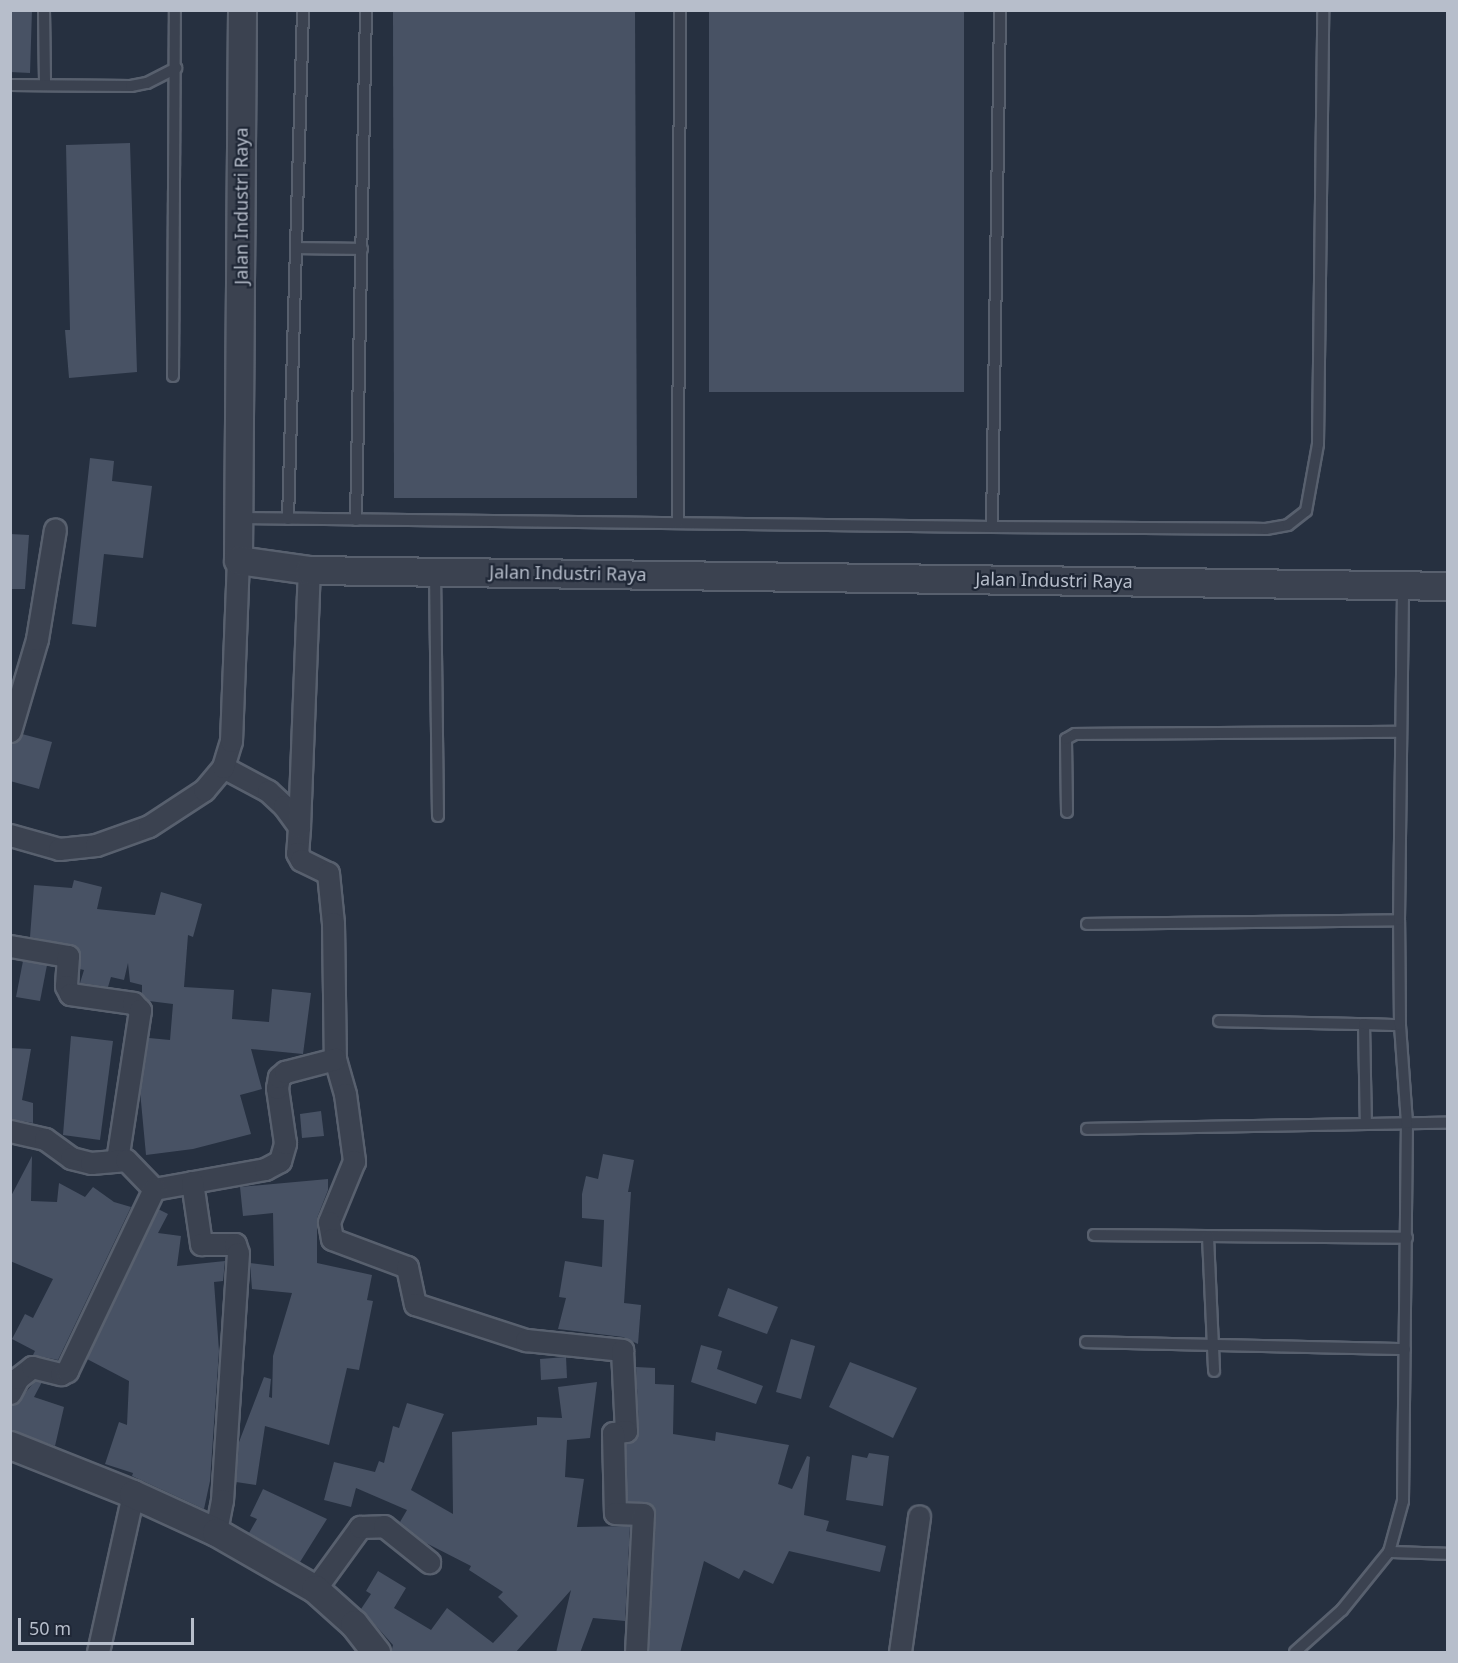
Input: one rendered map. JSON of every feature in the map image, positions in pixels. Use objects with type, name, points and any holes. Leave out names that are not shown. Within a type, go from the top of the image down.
[{"type":"street","name":"Jalan Industri Raya","points":[[242,10],[238,560],[309,570],[1448,586]]},
{"type":"street","points":[[10,731],[37,639],[55,529]]},
{"type":"street","points":[[10,834],[59,849],[96,845],[126,836],[204,790],[223,767],[231,741],[238,560]]},
{"type":"street","points":[[309,570],[297,853],[301,860],[328,873],[335,1059],[345,1094],[354,1161],[329,1222],[332,1239],[408,1267],[415,1304],[526,1340],[622,1350],[626,1431],[613,1433],[615,1513],[643,1514],[636,1653]]},
{"type":"street","points":[[223,767],[268,791],[299,827]]},
{"type":"street","points":[[10,946],[68,956],[66,986],[70,994],[133,1002],[140,1010],[117,1160]]},
{"type":"street","points":[[153,1189],[265,1169],[280,1161],[285,1143],[277,1088],[279,1077],[285,1072],[335,1059]]},
{"type":"street","points":[[10,1131],[45,1139],[71,1158],[103,1164],[117,1160],[135,1166],[153,1189]]},
{"type":"street","points":[[192,1182],[201,1244],[236,1244],[238,1253],[222,1500],[216,1532]]},
{"type":"street","points":[[10,1393],[18,1378],[32,1367],[61,1374],[67,1371],[153,1189]]},
{"type":"street","points":[[10,1445],[134,1494],[216,1532],[315,1589],[354,1624],[376,1653]]},
{"type":"street","points":[[98,1653],[134,1494]]},
{"type":"street","points":[[900,1653],[919,1516]]},
{"type":"street","points":[[315,1589],[360,1527],[384,1526],[429,1562]]},
{"type":"lane","points":[[44,10],[45,85]]},
{"type":"lane","points":[[173,376],[175,10]]},
{"type":"lane","points":[[288,519],[298,248],[303,10]]},
{"type":"lane","points":[[356,520],[366,10]]},
{"type":"lane","points":[[678,523],[680,10]]},
{"type":"lane","points":[[992,527],[1000,10]]},
{"type":"lane","points":[[240,518],[1266,529],[1288,525],[1306,511],[1318,444],[1323,10]]},
{"type":"lane","points":[[10,85],[131,86],[147,83],[176,68]]},
{"type":"lane","points":[[298,248],[362,249]]},
{"type":"lane","points":[[435,571],[438,816]]},
{"type":"lane","points":[[1295,1653],[1342,1610],[1389,1552],[1403,1501],[1407,1123],[1400,1025],[1399,920],[1403,584]]},
{"type":"lane","points":[[1067,812],[1066,739],[1075,734],[1400,732]]},
{"type":"lane","points":[[1087,924],[1399,920]]},
{"type":"lane","points":[[1219,1021],[1400,1025]]},
{"type":"lane","points":[[1364,1024],[1366,1124]]},
{"type":"lane","points":[[1087,1129],[1448,1124]]},
{"type":"lane","points":[[1094,1235],[1407,1238]]},
{"type":"lane","points":[[1208,1237],[1215,1343],[1214,1371]]},
{"type":"lane","points":[[1086,1342],[1215,1343],[1405,1349]]},
{"type":"lane","points":[[1389,1552],[1448,1554]]},
{"type":"building","points":[[10,10],[32,10],[30,73],[10,72]]},
{"type":"building","points":[[393,10],[635,10],[637,498],[394,498]]},
{"type":"building","points":[[709,10],[964,10],[964,392],[709,392]]},
{"type":"building","points":[[130,143],[137,372],[69,378],[65,330],[70,330],[66,145]]},
{"type":"building","points":[[90,458],[114,461],[112,481],[152,486],[143,558],[104,554],[96,627],[72,624]]},
{"type":"building","points":[[10,534],[29,535],[25,589],[10,589]]},
{"type":"building","points":[[22,734],[52,742],[39,789],[10,781],[10,746]]},
{"type":"building","points":[[74,880],[102,887],[97,909],[155,915],[161,892],[202,904],[193,937],[188,935],[184,987],[234,990],[232,1019],[269,1022],[272,989],[311,993],[303,1054],[251,1049],[262,1089],[240,1095],[251,1134],[193,1149],[146,1155],[140,1091],[149,1038],[170,1040],[173,1004],[149,1001],[142,994],[142,985],[130,982],[128,963],[124,980],[111,977],[108,987],[80,983],[84,970],[80,969],[76,946],[30,937],[34,885],[72,888]]},
{"type":"building","points":[[23,961],[47,965],[40,1001],[16,997]]},
{"type":"building","points":[[71,1036],[113,1041],[100,1140],[63,1135]]},
{"type":"building","points":[[10,1048],[31,1049],[22,1100],[33,1103],[33,1123],[10,1119]]},
{"type":"building","points":[[321,1111],[324,1136],[302,1138],[300,1114]]},
{"type":"building","points":[[603,1154],[634,1160],[628,1192],[631,1192],[624,1303],[641,1305],[638,1344],[623,1337],[558,1329],[566,1298],[559,1297],[565,1261],[602,1267],[604,1220],[582,1218],[582,1194],[586,1176],[598,1179]]},
{"type":"building","points":[[32,1156],[31,1201],[57,1202],[59,1183],[85,1197],[93,1187],[114,1202],[131,1207],[58,1360],[33,1355],[35,1351],[12,1339],[25,1314],[33,1318],[53,1279],[10,1261],[10,1198]]},
{"type":"building","points":[[328,1179],[328,1190],[317,1218],[317,1263],[372,1275],[367,1300],[373,1301],[359,1370],[347,1368],[329,1445],[265,1426],[256,1485],[236,1482],[239,1442],[264,1377],[271,1379],[269,1397],[272,1398],[273,1356],[292,1293],[252,1289],[250,1263],[274,1266],[273,1213],[243,1216],[240,1187]]},
{"type":"building","points":[[158,1209],[168,1214],[158,1233],[181,1236],[177,1266],[225,1261],[223,1281],[214,1282],[219,1351],[210,1481],[204,1509],[132,1476],[133,1473],[105,1464],[119,1422],[127,1425],[129,1381],[87,1359]]},
{"type":"building","points":[[728,1288],[778,1307],[767,1334],[718,1316]]},
{"type":"building","points":[[791,1339],[815,1346],[801,1399],[776,1392]]},
{"type":"building","points":[[701,1345],[722,1351],[717,1369],[763,1386],[756,1404],[691,1382]]},
{"type":"building","points":[[566,1357],[567,1378],[541,1380],[540,1359]]},
{"type":"building","points":[[850,1362],[917,1388],[893,1438],[829,1407]]},
{"type":"building","points":[[636,1367],[655,1368],[655,1384],[674,1385],[673,1434],[715,1441],[716,1432],[789,1445],[778,1484],[792,1489],[807,1456],[810,1457],[804,1515],[829,1521],[826,1531],[886,1546],[880,1572],[789,1551],[773,1584],[744,1570],[739,1579],[704,1561],[680,1653],[649,1653],[656,1514],[649,1503],[627,1501],[626,1444],[634,1441],[639,1431]]},
{"type":"building","points":[[35,1381],[42,1382],[34,1397],[64,1407],[55,1446],[10,1430],[10,1406],[17,1403]]},
{"type":"building","points":[[597,1382],[590,1438],[567,1440],[565,1477],[584,1479],[577,1527],[630,1526],[625,1621],[593,1618],[580,1653],[556,1653],[571,1590],[515,1653],[391,1653],[393,1645],[361,1609],[371,1594],[366,1591],[378,1571],[406,1588],[394,1608],[431,1630],[447,1608],[493,1643],[518,1616],[498,1597],[503,1592],[469,1570],[471,1566],[426,1543],[400,1522],[407,1510],[356,1488],[351,1507],[324,1500],[334,1462],[375,1472],[379,1461],[384,1463],[393,1426],[399,1428],[407,1403],[444,1414],[411,1490],[453,1514],[452,1432],[537,1425],[537,1417],[562,1418],[558,1387]]},
{"type":"building","points":[[869,1453],[889,1456],[883,1506],[846,1500],[852,1455],[867,1458]]},
{"type":"building","points":[[263,1489],[327,1519],[300,1562],[249,1533],[257,1519],[250,1516]]}]
